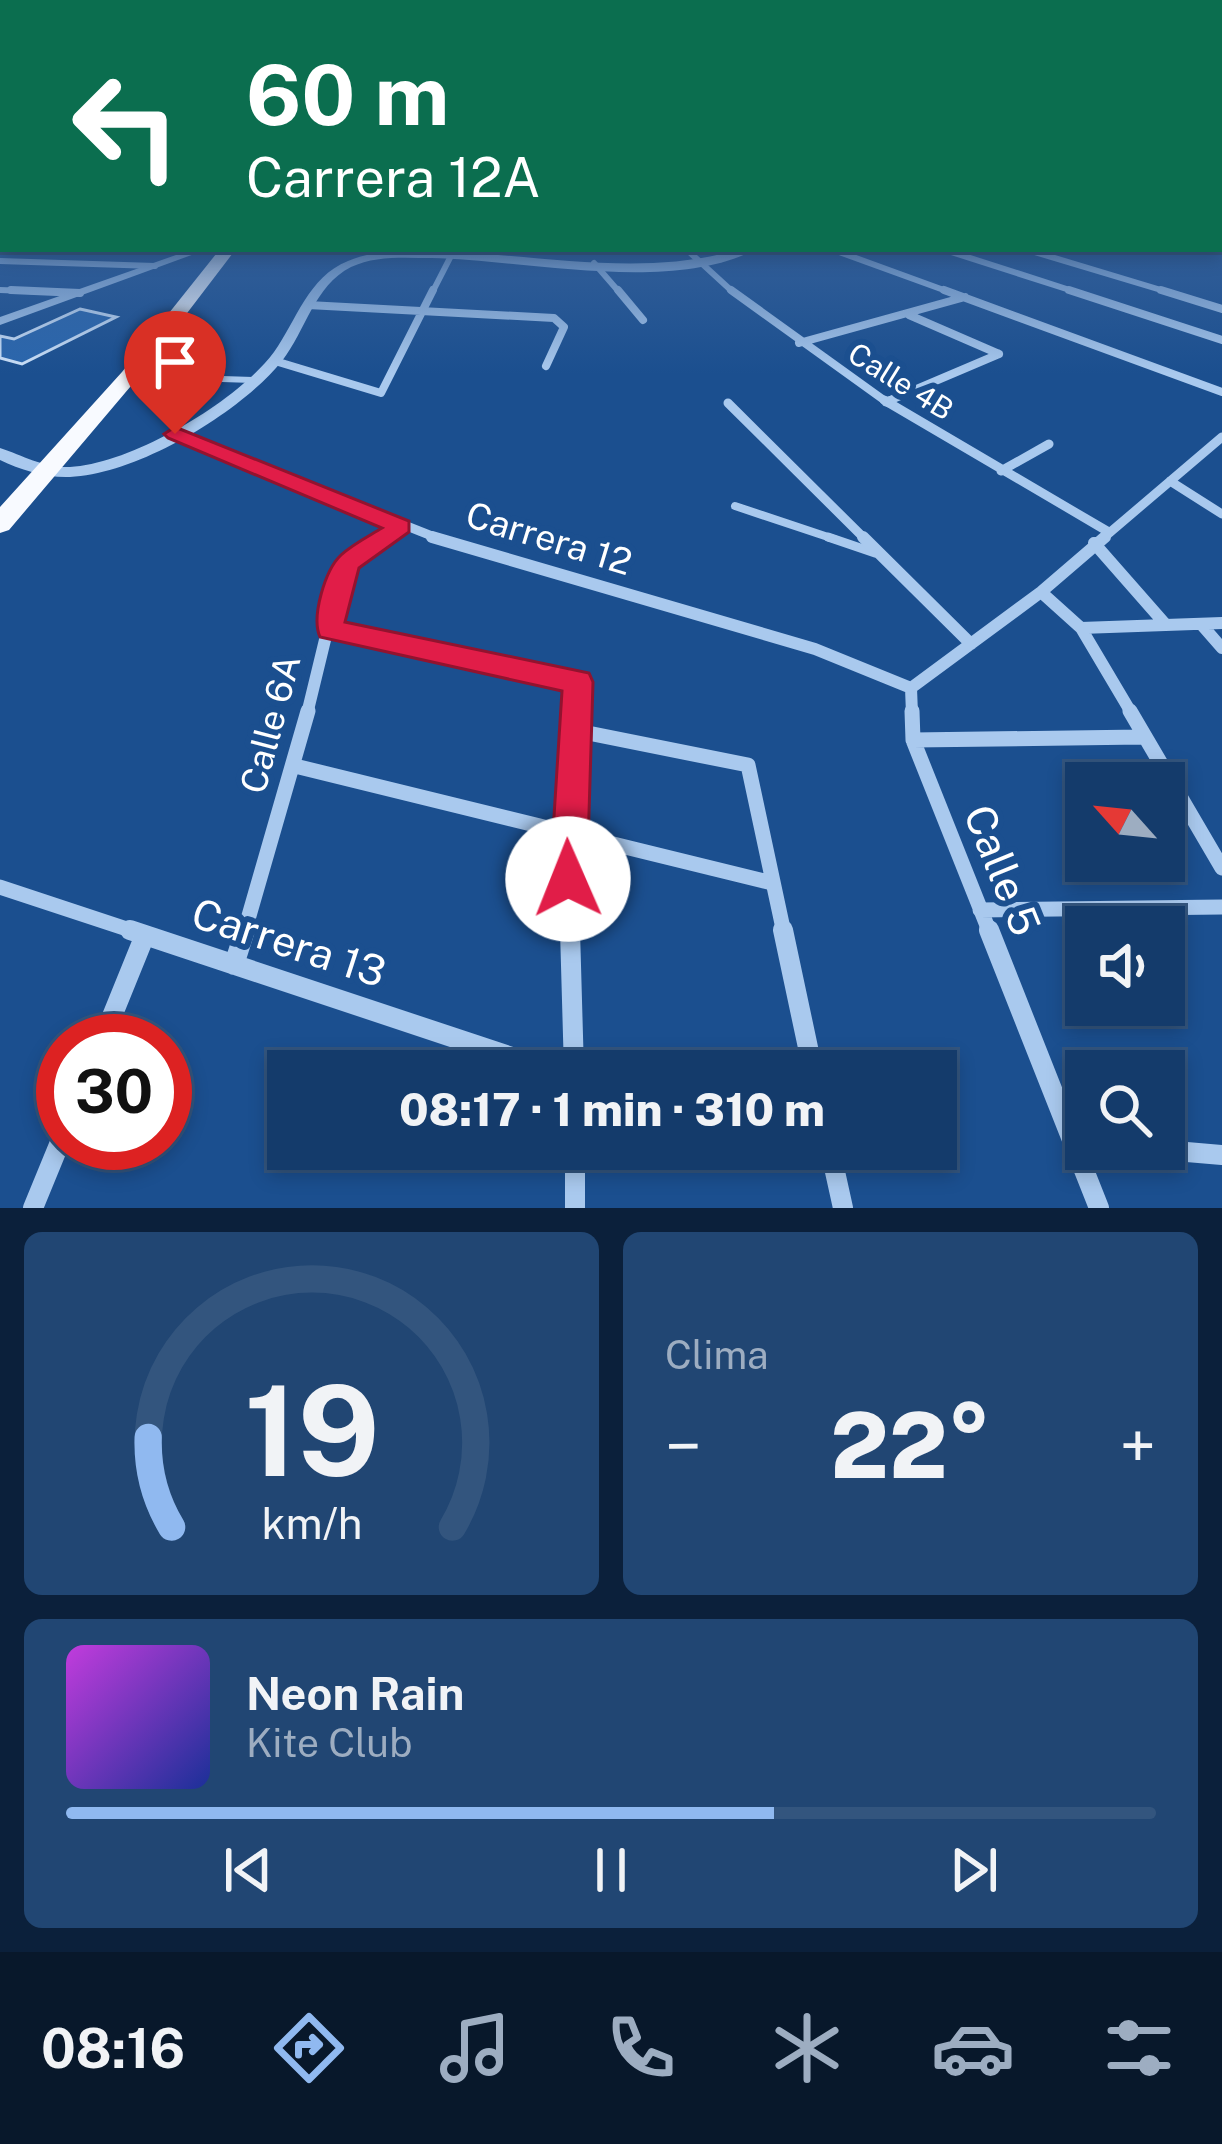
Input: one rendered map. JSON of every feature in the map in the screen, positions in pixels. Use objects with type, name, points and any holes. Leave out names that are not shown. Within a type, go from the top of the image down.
[{"type":"highway","points":[[0,524],[129,376],[218,261]]},
{"type":"street","points":[[35,261],[155,266]]},
{"type":"street","points":[[0,322],[168,261]]},
{"type":"street","points":[[0,453],[48,470],[100,468],[175,434],[275,361],[322,284],[359,261]]},
{"type":"street","points":[[275,361],[381,393],[448,261]]},
{"type":"street","points":[[568,261],[699,265],[711,261]]},
{"type":"street","name":"Calle 4B","points":[[696,261],[799,343],[886,402],[1107,531]]},
{"type":"street","points":[[866,261],[1222,392]]},
{"type":"street","points":[[981,261],[1222,340]]},
{"type":"street","points":[[1065,261],[1222,309]]},
{"type":"street","points":[[594,263],[643,320]]},
{"type":"street","points":[[0,290],[80,293]]},
{"type":"street","points":[[799,343],[965,297]]},
{"type":"street","points":[[308,305],[560,320],[564,327],[545,366]]},
{"type":"street","points":[[886,402],[999,354],[909,315]]},
{"type":"street","points":[[728,403],[971,644]]},
{"type":"street","name":"Carrera 12","points":[[175,434],[401,526],[815,650],[911,688]]},
{"type":"street","points":[[911,688],[1041,592],[1222,436]]},
{"type":"street","points":[[1001,471],[1048,444]]},
{"type":"street","points":[[1170,481],[1222,514]]},
{"type":"street","name":"Calle 6A","points":[[234,964],[295,766],[337,586],[348,563],[401,526]]},
{"type":"street","points":[[1094,542],[1166,625]]},
{"type":"street","points":[[1041,592],[1081,628],[1222,868]]},
{"type":"street","points":[[1081,628],[1222,623]]},
{"type":"street","points":[[1202,624],[1222,649]]},
{"type":"street","points":[[330,629],[578,682],[567,831],[573,1050]]},
{"type":"street","name":"Calle 5","points":[[911,688],[913,740],[1065,1110]]},
{"type":"street","points":[[573,730],[748,765],[808,1050]]},
{"type":"street","points":[[913,740],[1142,737]]},
{"type":"street","points":[[295,766],[772,883]]},
{"type":"street","name":"Carrera 13","points":[[0,887],[491,1050]]},
{"type":"street","points":[[980,910],[1222,908]]},
{"type":"street","points":[[113,1014],[145,935]]},
{"type":"street","points":[[1185,1152],[1222,1155]]},
{"type":"street","points":[[33,1208],[49,1170]]},
{"type":"street","points":[[575,1170],[575,1208]]},
{"type":"street","points":[[835,1170],[843,1208]]},
{"type":"street","name":"Calle 5","points":[[1087,1170],[1099,1208]]},
{"type":"lane","points":[[129,376],[254,380]]},
{"type":"lane","points":[[735,506],[880,554]]},
{"type":"building","points":[[80,309],[116,317],[22,364],[0,358],[0,336],[14,339]]},
{"type":"route","points":[[175,434],[401,526],[348,563],[337,586],[330,629],[578,682],[568,879]]}]
